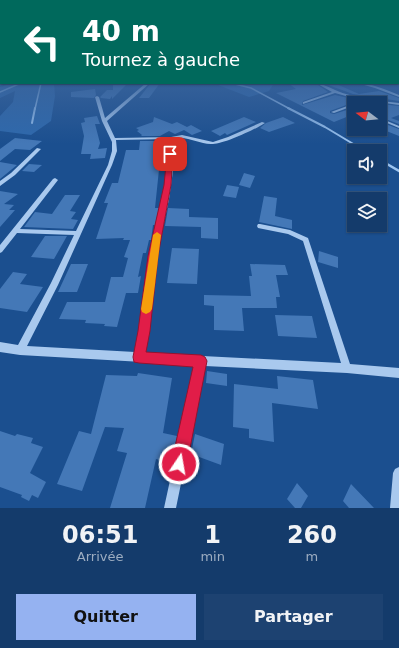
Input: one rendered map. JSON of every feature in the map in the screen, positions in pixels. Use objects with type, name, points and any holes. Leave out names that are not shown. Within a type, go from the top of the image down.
[{"type":"street","points":[[20,350],[79,233],[116,148],[115,139],[104,120],[97,97]]},
{"type":"street","points":[[104,120],[132,97]]},
{"type":"street","points":[[304,103],[321,97]]},
{"type":"street","points":[[354,97],[399,104]]},
{"type":"street","points":[[333,112],[347,107]]},
{"type":"street","points":[[387,122],[398,127]]},
{"type":"street","points":[[115,139],[171,138],[183,136],[217,143],[263,123]]},
{"type":"street","points":[[139,357],[144,331],[153,256],[168,185],[171,138]]},
{"type":"street","points":[[0,184],[13,174],[39,149]]},
{"type":"street","points":[[0,250],[55,180]]},
{"type":"street","points":[[260,226],[299,235],[306,240],[348,368]]},
{"type":"street","points":[[15,231],[79,233]]},
{"type":"street","points":[[0,347],[20,350],[348,368],[399,373]]},
{"type":"street","points":[[170,508],[201,361]]},
{"type":"street","points":[[396,508],[399,473]]},
{"type":"shaded area","points":[[14,97],[55,97],[51,121],[31,135],[0,131],[0,116],[13,102]]},
{"type":"building","points":[[71,97],[95,97],[94,98]]},
{"type":"building","points":[[100,97],[112,97],[110,99]]},
{"type":"building","points":[[140,97],[150,97],[149,98],[139,98]]},
{"type":"building","points":[[283,97],[315,97],[303,101],[302,105],[329,97],[347,98],[347,105],[330,111],[330,113],[334,114],[347,110],[347,117],[334,122]]},
{"type":"building","points":[[387,97],[395,97],[399,98],[399,101],[387,99]]},
{"type":"building","points":[[387,105],[399,106],[399,115],[391,118],[399,121],[399,124],[387,120]]},
{"type":"building","points":[[97,116],[100,124],[95,124],[100,143],[98,149],[107,148],[105,158],[90,159],[91,154],[81,154],[84,136],[81,123],[85,122],[84,118]]},
{"type":"building","points":[[154,117],[172,124],[177,122],[187,127],[191,125],[202,131],[192,135],[184,130],[175,134],[169,131],[160,136],[141,136],[142,135],[137,131],[139,130],[136,128],[153,122]]},
{"type":"building","points":[[244,117],[256,122],[227,135],[225,133],[220,136],[211,131]]},
{"type":"building","points":[[283,117],[295,123],[269,132],[260,128],[266,123]]},
{"type":"building","points":[[387,125],[399,129],[399,136],[387,131]]},
{"type":"building","points":[[15,138],[42,141],[30,150],[15,149],[0,161],[0,149]]},
{"type":"building","points":[[140,141],[159,141],[157,160],[160,160],[155,208],[159,208],[155,225],[153,225],[151,240],[149,240],[146,253],[143,253],[138,277],[141,276],[138,293],[126,293],[117,327],[104,326],[105,324],[85,323],[86,320],[59,319],[67,302],[105,302],[111,277],[123,277],[128,258],[124,257],[130,240],[123,240],[124,238],[96,239],[108,203],[104,203],[112,183],[118,183],[126,150],[139,150]]},
{"type":"building","points":[[0,162],[17,165],[0,179]]},
{"type":"building","points":[[29,164],[42,165],[34,172],[22,171]]},
{"type":"building","points":[[244,173],[255,176],[250,188],[239,185]]},
{"type":"building","points":[[227,185],[239,187],[236,198],[223,196]]},
{"type":"building","points":[[0,191],[18,194],[4,204],[14,205],[9,210],[15,210],[0,227]]},
{"type":"building","points":[[65,195],[80,195],[70,211],[76,212],[71,219],[78,220],[73,229],[24,227],[35,212],[52,214]]},
{"type":"building","points":[[264,196],[277,198],[275,216],[292,220],[292,229],[259,222]]},
{"type":"building","points":[[168,208],[189,209],[189,217],[218,218],[218,239],[201,238],[201,227],[165,226]]},
{"type":"building","points":[[45,236],[67,236],[54,259],[31,257]]},
{"type":"building","points":[[172,248],[199,249],[197,284],[167,283]]},
{"type":"building","points":[[319,251],[338,257],[338,268],[318,262]]},
{"type":"building","points":[[71,264],[88,264],[77,292],[58,292]]},
{"type":"building","points":[[250,264],[285,265],[288,275],[276,275],[280,297],[276,297],[277,308],[242,308],[244,331],[214,330],[214,306],[204,305],[204,295],[251,296],[249,276],[252,276]]},
{"type":"building","points":[[13,272],[27,274],[20,284],[43,287],[27,312],[0,308],[0,289]]},
{"type":"building","points":[[275,315],[312,316],[317,338],[278,336]]},
{"type":"building","points":[[207,371],[227,374],[227,386],[206,383]]},
{"type":"building","points":[[138,373],[172,378],[163,433],[177,436],[173,459],[172,463],[156,459],[145,508],[110,508],[127,453],[117,451],[124,428],[105,427],[82,491],[57,484],[79,431],[91,434],[106,375],[137,376]]},
{"type":"building","points":[[277,376],[313,380],[318,409],[272,403],[274,442],[249,438],[249,429],[233,427],[234,384],[278,389]]},
{"type":"building","points":[[0,431],[15,436],[17,434],[33,438],[31,443],[43,447],[30,473],[46,482],[38,498],[32,495],[29,501],[21,497],[22,495],[0,487]]},
{"type":"building","points":[[195,434],[224,444],[221,465],[191,454]]},
{"type":"building","points":[[297,483],[308,496],[301,508],[295,508],[287,499]]},
{"type":"building","points":[[351,484],[374,508],[349,508],[343,501]]},
{"type":"waterway","points":[[35,109],[38,97]]},
{"type":"waterway","points":[[267,97],[290,109]]},
{"type":"waterway","points":[[32,123],[35,108]]},
{"type":"waterway","points":[[288,108],[325,127],[353,144]]},
{"type":"waterway","points":[[387,164],[399,171]]},
{"type":"slow traffic","points":[[146,309],[157,235]]},
{"type":"route","points":[[170,154],[170,171],[166,199],[153,256],[144,331],[139,357],[201,361],[179,464]]}]
